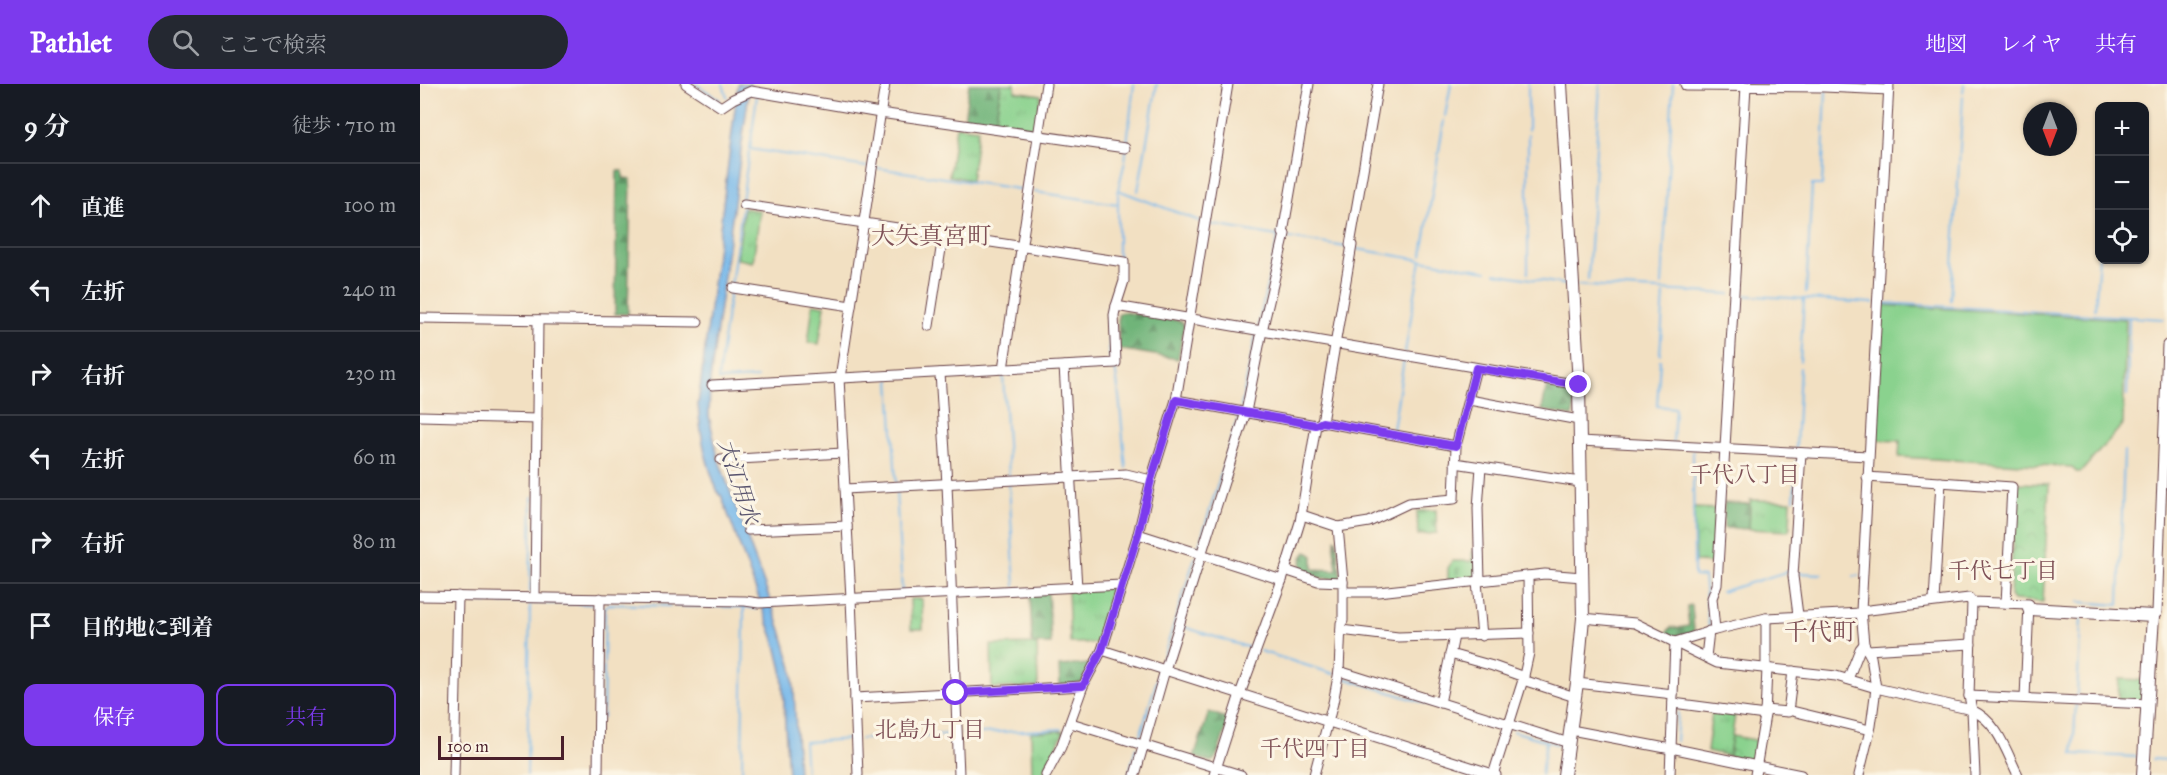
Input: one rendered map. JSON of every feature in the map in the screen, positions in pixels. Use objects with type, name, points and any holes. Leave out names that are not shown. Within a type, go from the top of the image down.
[{"type":"street","points":[[686,84],[721,107],[749,92],[1125,148]]},
{"type":"street","points":[[858,775],[839,378],[885,84]]},
{"type":"street","points":[[1003,369],[1046,84]]},
{"type":"street","points":[[1046,775],[1071,723],[1083,686],[1102,650],[1176,400],[1228,84]]},
{"type":"street","points":[[1135,775],[1165,670],[1246,412],[1284,234],[1309,84]]},
{"type":"street","points":[[1215,771],[1240,694],[1282,580],[1302,515],[1335,344],[1378,84]]},
{"type":"street","points":[[1561,84],[1579,385],[1583,618],[1577,683],[1564,775]]},
{"type":"street","points":[[1685,84],[1686,86],[1889,87],[1861,612],[1866,647],[1871,657],[1876,688],[1870,730],[1859,775]]},
{"type":"street","points":[[1706,657],[1712,631],[1712,598],[1717,585],[1746,86]]},
{"type":"street","points":[[712,385],[1116,363],[1114,315],[1124,281],[1124,262],[744,205]]},
{"type":"street","points":[[929,326],[943,236]]},
{"type":"street","points":[[733,288],[851,306]]},
{"type":"street","points":[[1116,306],[1579,385]]},
{"type":"street","points":[[420,318],[698,322]]},
{"type":"street","points":[[535,597],[538,320]]},
{"type":"street","points":[[2143,775],[2148,704],[2159,614],[2167,345]]},
{"type":"street","points":[[1064,366],[1077,588]]},
{"type":"street","points":[[1302,515],[1338,527],[1369,522],[1408,503],[1454,499],[1456,446],[1476,368]]},
{"type":"street","points":[[940,373],[959,775]]},
{"type":"street","points":[[1176,400],[1456,446]]},
{"type":"street","points":[[1469,400],[1579,420]]},
{"type":"street","points":[[420,416],[537,419]]},
{"type":"street","points":[[1580,441],[1868,456]]},
{"type":"street","points":[[721,460],[843,453]]},
{"type":"street","points":[[1798,615],[1793,576],[1801,453]]},
{"type":"street","points":[[1455,463],[1580,482]]},
{"type":"street","points":[[1480,467],[1478,582],[1482,636]]},
{"type":"street","points":[[845,489],[1126,474],[1151,480]]},
{"type":"street","points":[[1867,477],[2012,487],[2006,603]]},
{"type":"street","points":[[1934,601],[1941,482]]},
{"type":"street","points":[[748,530],[847,526]]},
{"type":"street","points":[[1314,775],[1330,722],[1339,672],[1343,587],[1338,527]]},
{"type":"street","points":[[1138,534],[1282,580]]},
{"type":"street","points":[[1285,570],[1343,587],[1378,592],[1545,574],[1582,577]]},
{"type":"street","points":[[1102,650],[1494,775],[1529,653],[1528,576]]},
{"type":"street","points":[[420,596],[759,603],[1122,585]]},
{"type":"street","points":[[454,775],[458,596]]},
{"type":"street","points":[[598,775],[600,598]]},
{"type":"street","points":[[1675,642],[1766,618],[1861,612],[1970,598],[1972,602],[1970,696],[1975,775]]},
{"type":"street","points":[[1972,602],[2030,604],[2025,698]]},
{"type":"street","points":[[2029,609],[2159,614]]},
{"type":"street","points":[[1583,618],[1627,621],[1717,663],[1836,676],[1876,688],[1972,710],[1982,714],[1992,724],[2018,775]]},
{"type":"street","points":[[1756,771],[1765,712],[1766,618]]},
{"type":"street","points":[[1341,630],[1398,637],[1529,633]]},
{"type":"street","points":[[1440,703],[1454,636]]},
{"type":"street","points":[[1670,775],[1675,642]]},
{"type":"street","points":[[1848,679],[1860,649],[1866,647],[1971,644]]},
{"type":"street","points":[[1450,654],[1575,697]]},
{"type":"street","points":[[1788,710],[1793,671]]},
{"type":"street","points":[[1339,672],[1569,743]]},
{"type":"street","points":[[1577,683],[1765,712],[1788,712],[1788,710],[1870,730]]},
{"type":"street","points":[[855,698],[1083,686]]},
{"type":"street","points":[[1970,696],[2148,704]]},
{"type":"street","points":[[1071,723],[1143,745],[1215,771],[1241,775]]},
{"type":"street","points":[[1571,730],[1671,749],[1756,771],[1801,775]]},
{"type":"green space","points":[[969,84],[1001,84],[995,124],[964,120]]},
{"type":"green space","points":[[1001,84],[1015,84],[1015,91],[1041,95],[1036,127],[1032,130],[995,124]]},
{"type":"green space","points":[[956,126],[978,129],[971,180],[949,176]]},
{"type":"green space","points":[[617,171],[623,171],[623,178],[631,179],[628,314],[615,314]]},
{"type":"green space","points":[[744,208],[760,211],[753,262],[737,259]]},
{"type":"green space","points":[[813,304],[825,306],[819,344],[808,343]]},
{"type":"green space","points":[[1882,305],[2126,319],[2123,424],[2081,472],[2076,472],[2072,467],[1899,457],[1900,441],[1874,440]]},
{"type":"green space","points":[[1122,312],[1181,321],[1184,326],[1178,359],[1119,349],[1118,315]]},
{"type":"green space","points":[[1547,383],[1569,387],[1574,402],[1572,416],[1542,410]]},
{"type":"green space","points":[[2016,483],[2049,484],[2043,602],[2013,600],[2010,596]]},
{"type":"green space","points":[[1750,500],[1791,501],[1788,531],[1749,529]]},
{"type":"green space","points":[[1724,503],[1750,504],[1749,529],[1724,528]]},
{"type":"green space","points":[[1694,508],[1718,509],[1715,563],[1695,562]]},
{"type":"green space","points":[[1436,510],[1437,533],[1418,535],[1417,511]]},
{"type":"green space","points":[[1336,538],[1341,578],[1320,578],[1303,573],[1301,561],[1307,552],[1313,556],[1313,569],[1337,570],[1334,548]]},
{"type":"green space","points":[[1472,551],[1477,551],[1478,578],[1448,581],[1448,568],[1452,561],[1472,561]]},
{"type":"green space","points":[[1114,588],[1117,592],[1101,643],[1070,643],[1068,590]]},
{"type":"green space","points":[[1048,592],[1051,644],[1032,644],[1030,593]]},
{"type":"green space","points":[[910,599],[922,599],[923,629],[911,629]]},
{"type":"green space","points":[[1692,606],[1694,631],[1681,636],[1666,634],[1671,627],[1689,626],[1687,607]]},
{"type":"green space","points":[[1037,644],[1038,687],[992,688],[991,645]]},
{"type":"green space","points":[[1091,664],[1082,682],[1060,686],[1059,666]]},
{"type":"green space","points":[[2119,679],[2145,680],[2144,696],[2139,700],[2118,699]]},
{"type":"green space","points":[[1209,712],[1229,719],[1216,759],[1211,762],[1194,757]]},
{"type":"green space","points":[[1712,712],[1735,715],[1729,756],[1707,751]]},
{"type":"green space","points":[[1064,731],[1042,775],[1032,775],[1031,732]]},
{"type":"green space","points":[[1732,736],[1756,740],[1754,756],[1749,760],[1729,756]]},
{"type":"water","points":[[738,84],[750,84],[710,381],[709,416],[718,458],[781,630],[792,668],[798,775],[788,775],[782,670],[776,645],[707,462],[698,405]]},
{"type":"waterway","points":[[696,84],[720,100]]},
{"type":"waterway","points":[[723,84],[727,97]]},
{"type":"waterway","points":[[1118,190],[1125,161],[1134,84]]},
{"type":"waterway","points":[[1138,191],[1157,84]]},
{"type":"waterway","points":[[1299,114],[1304,84]]},
{"type":"waterway","points":[[1445,116],[1451,84]]},
{"type":"waterway","points":[[1528,84],[1528,130]]},
{"type":"waterway","points":[[1588,280],[1600,84]]},
{"type":"waterway","points":[[1662,285],[1673,84]]},
{"type":"waterway","points":[[1963,92],[1964,84]]},
{"type":"waterway","points":[[1806,293],[1812,185],[1822,185],[1826,90]]},
{"type":"waterway","points":[[757,95],[750,149],[867,167]]},
{"type":"waterway","points":[[1951,301],[1963,96]]},
{"type":"waterway","points":[[1422,255],[1444,120]]},
{"type":"waterway","points":[[1528,135],[1528,273]]},
{"type":"waterway","points":[[742,201],[749,152]]},
{"type":"waterway","points":[[877,168],[1025,190]]},
{"type":"waterway","points":[[1035,192],[1118,204],[1118,190],[1202,222]]},
{"type":"waterway","points":[[1118,204],[1118,258]]},
{"type":"waterway","points":[[731,285],[742,207]]},
{"type":"waterway","points":[[1209,224],[1277,236]]},
{"type":"waterway","points":[[1258,326],[1279,232]]},
{"type":"waterway","points":[[1289,238],[1346,247]]},
{"type":"waterway","points":[[1357,249],[1487,271]]},
{"type":"waterway","points":[[1405,352],[1421,260]]},
{"type":"waterway","points":[[2095,309],[2098,264]]},
{"type":"waterway","points":[[1110,360],[1108,309],[1118,279],[1118,266]]},
{"type":"waterway","points":[[1495,273],[1568,285]]},
{"type":"waterway","points":[[1577,285],[1602,287]]},
{"type":"waterway","points":[[1604,287],[1730,294]]},
{"type":"waterway","points":[[730,290],[718,380],[757,378]]},
{"type":"waterway","points":[[1660,354],[1664,294]]},
{"type":"waterway","points":[[1738,295],[1873,303]]},
{"type":"waterway","points":[[1800,361],[1804,299]]},
{"type":"waterway","points":[[1882,303],[2164,319]]},
{"type":"waterway","points":[[2127,395],[2129,317]]},
{"type":"waterway","points":[[1241,407],[1256,334]]},
{"type":"waterway","points":[[1393,430],[1404,359]]},
{"type":"waterway","points":[[1660,360],[1657,406],[1675,408],[1673,442]]},
{"type":"waterway","points":[[1090,369],[1115,368],[1126,468]]},
{"type":"waterway","points":[[1796,448],[1800,368]]},
{"type":"waterway","points":[[1003,375],[1009,477]]},
{"type":"waterway","points":[[890,380],[896,483]]},
{"type":"waterway","points":[[1198,549],[1239,415]]},
{"type":"waterway","points":[[1693,451],[1694,576],[1704,577],[1709,626]]},
{"type":"waterway","points":[[2079,602],[2119,605],[2124,451]]},
{"type":"waterway","points":[[1794,499],[1796,461]]},
{"type":"waterway","points":[[1009,484],[1015,586]]},
{"type":"waterway","points":[[896,490],[902,592],[899,592]]},
{"type":"waterway","points":[[530,592],[532,497]]},
{"type":"waterway","points":[[1161,665],[1195,557]]},
{"type":"waterway","points":[[1721,592],[1789,571]]},
{"type":"waterway","points":[[1798,573],[1823,574]]},
{"type":"waterway","points":[[420,601],[450,602]]},
{"type":"waterway","points":[[466,602],[592,604]]},
{"type":"waterway","points":[[603,718],[605,608],[608,604],[670,606]]},
{"type":"waterway","points":[[527,775],[530,606]]},
{"type":"waterway","points":[[675,606],[756,609]]},
{"type":"waterway","points":[[742,775],[744,607]]},
{"type":"waterway","points":[[2077,696],[2081,618]]},
{"type":"waterway","points":[[1184,627],[1253,649]]},
{"type":"waterway","points":[[1260,651],[1334,674]]},
{"type":"waterway","points":[[1678,695],[1680,653]]},
{"type":"waterway","points":[[1139,740],[1159,673]]},
{"type":"waterway","points":[[1344,678],[1502,727]]},
{"type":"waterway","points":[[2076,704],[2073,754],[2139,757]]},
{"type":"waterway","points":[[1676,741],[1678,712]]},
{"type":"waterway","points":[[962,734],[1061,729]]},
{"type":"waterway","points":[[1513,731],[1563,746]]},
{"type":"waterway","points":[[861,739],[954,734]]},
{"type":"waterway","points":[[806,775],[804,742],[852,739]]},
{"type":"waterway","points":[[1541,775],[1546,742]]},
{"type":"waterway","points":[[1129,775],[1136,747]]},
{"type":"waterway","points":[[2153,759],[2167,760]]},
{"type":"district","name":"大矢真宮町","points":[[931,236]]},
{"type":"district","name":"千代八丁目","points":[[1745,474]]},
{"type":"district","name":"千代七丁目","points":[[2003,570]]},
{"type":"district","name":"千代町","points":[[1820,632]]},
{"type":"district","name":"北島九丁目","points":[[930,729]]},
{"type":"district","name":"千代四丁目","points":[[1315,748]]},
{"type":"route","points":[[956,693],[1083,686],[1102,650],[1176,400],[1316,425],[1322,422],[1456,446],[1476,368],[1579,385]]},
{"type":"water label","name":"大江用水","points":[[739,481]]}]
